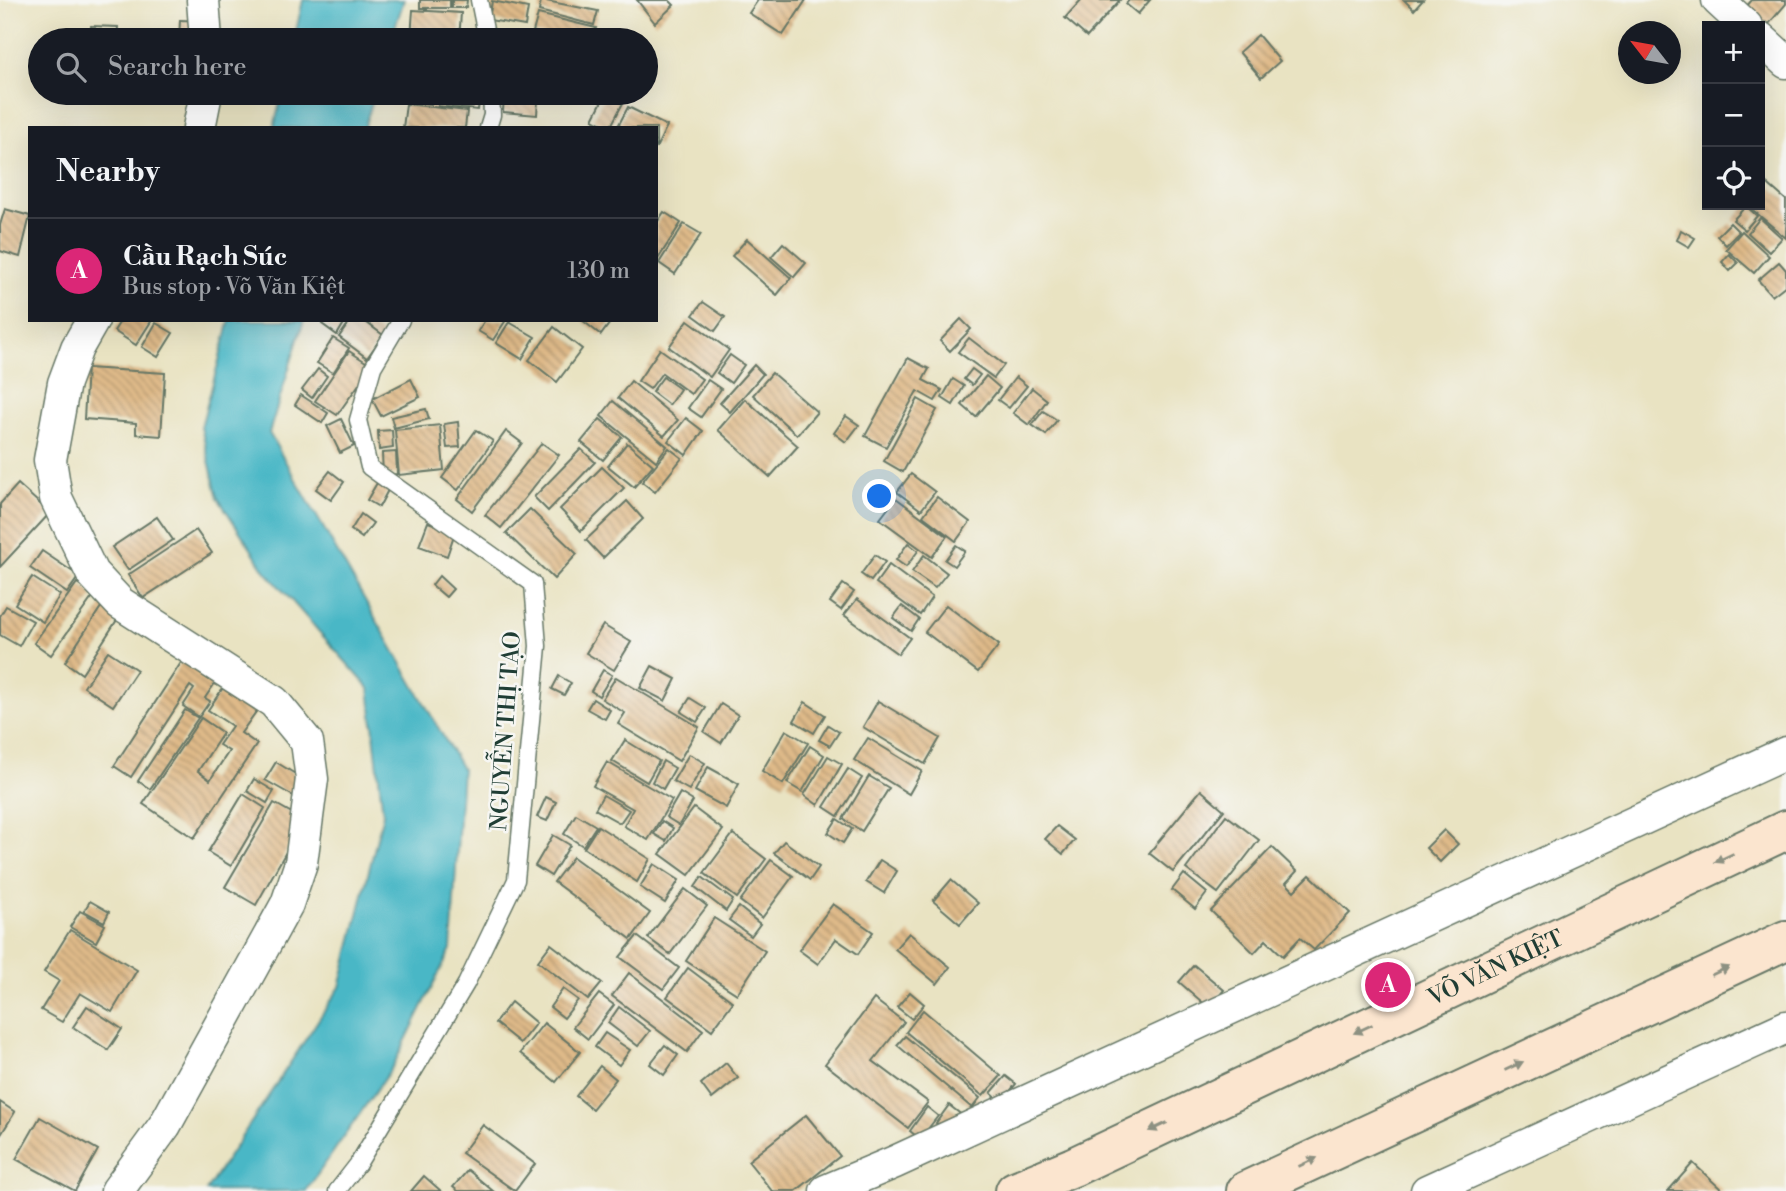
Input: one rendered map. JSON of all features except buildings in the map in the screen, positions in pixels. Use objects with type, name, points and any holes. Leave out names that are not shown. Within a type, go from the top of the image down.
[{"type":"main road","name":"VÕ VĂN KIỆT","points":[[1015,1191],[1073,1167],[1786,830]]},
{"type":"main road","points":[[1246,1191],[1786,940]]},
{"type":"street","points":[[204,0],[205,28]]},
{"type":"street","points":[[1718,0],[1741,21]]},
{"type":"street","points":[[1765,43],[1786,62]]},
{"type":"street","points":[[199,126],[204,105]]},
{"type":"street","points":[[92,322],[77,348],[64,383],[50,460],[56,498],[92,573],[120,603],[274,702],[307,742],[312,779],[301,863],[286,904],[165,1125],[117,1191]]},
{"type":"street","points":[[825,1191],[895,1162],[1786,753]]},
{"type":"street","points":[[1427,1191],[1786,1027]]},
{"type":"lane","points":[[479,0],[485,28]]},
{"type":"lane","points":[[489,126],[492,105]]},
{"type":"lane","name":"NGUYỄN THỊ TẠO","points":[[337,1191],[358,1164],[466,984],[516,880],[538,646],[533,584],[369,467],[358,420],[373,367],[400,322]]},
{"type":"water","points":[[303,0],[404,0],[395,28],[297,28]]},
{"type":"water","points":[[279,105],[371,105],[365,126],[274,126]]},
{"type":"water","points":[[229,322],[303,322],[269,433],[462,769],[451,949],[393,1066],[306,1191],[206,1191],[340,987],[383,814],[369,688],[266,572],[218,498],[201,427]]},
{"type":"place","name":"Cầu Rạch Súc","points":[[1388,985]]}]
